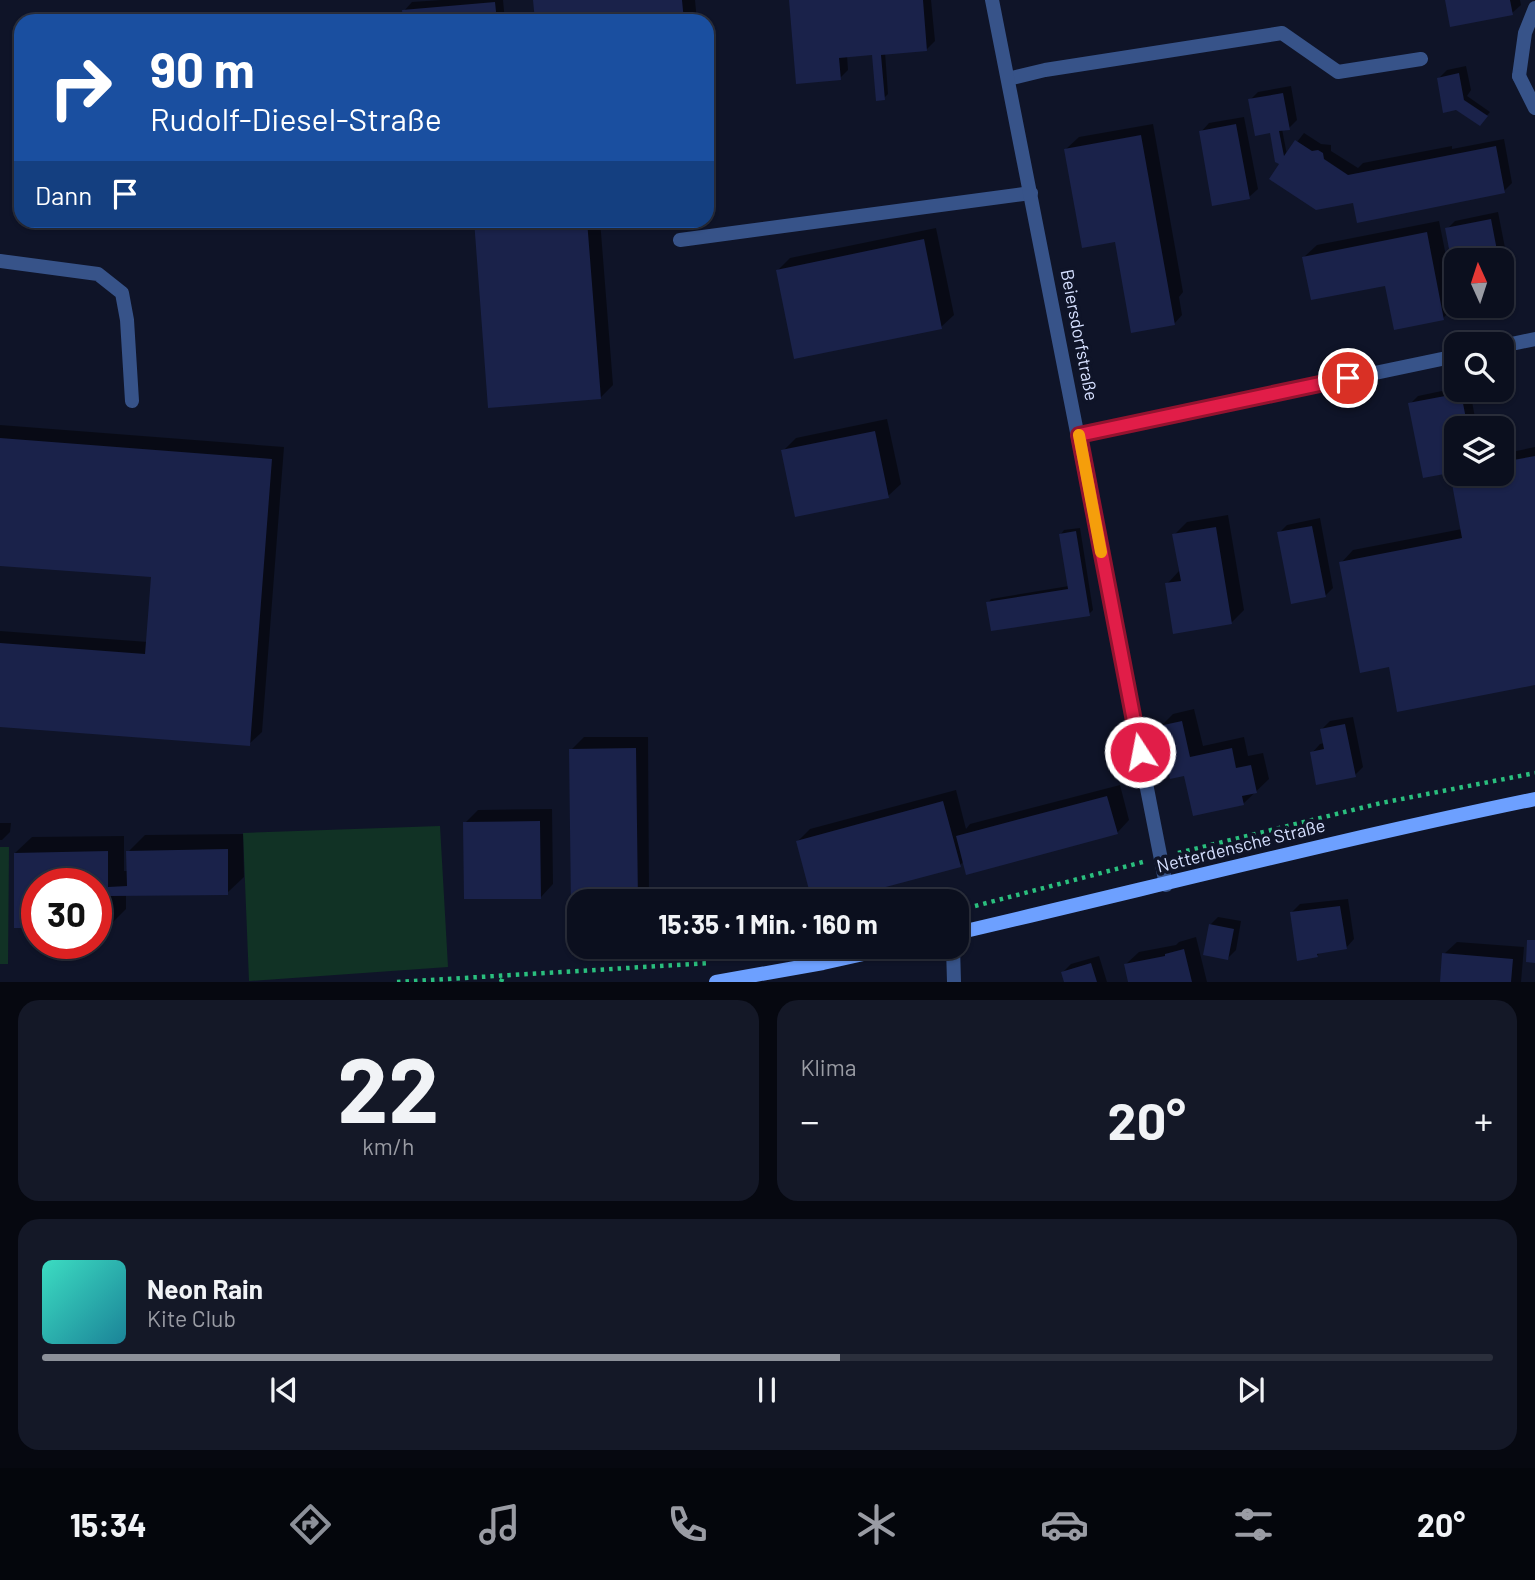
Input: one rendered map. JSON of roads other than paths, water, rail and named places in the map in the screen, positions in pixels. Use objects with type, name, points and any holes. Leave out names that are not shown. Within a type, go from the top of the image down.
[{"type":"street","name":"Beiersdorfstraße","points":[[992,0],[1166,885]]},
{"type":"street","points":[[1535,8],[1525,33],[1518,76],[1535,108]]},
{"type":"street","points":[[1008,79],[1045,70],[1282,33],[1338,72],[1421,59]]},
{"type":"street","points":[[680,240],[1031,193]]},
{"type":"street","points":[[0,261],[98,274],[122,293],[127,320],[132,401]]},
{"type":"street","points":[[1514,343],[1535,339]]},
{"type":"street","points":[[1079,435],[1444,359]]},
{"type":"street","name":"Netterdensche Straße","points":[[969,930],[1388,830],[1535,799]]},
{"type":"street","points":[[716,982],[841,959]]},
{"type":"street","points":[[954,959],[954,982]]}]
